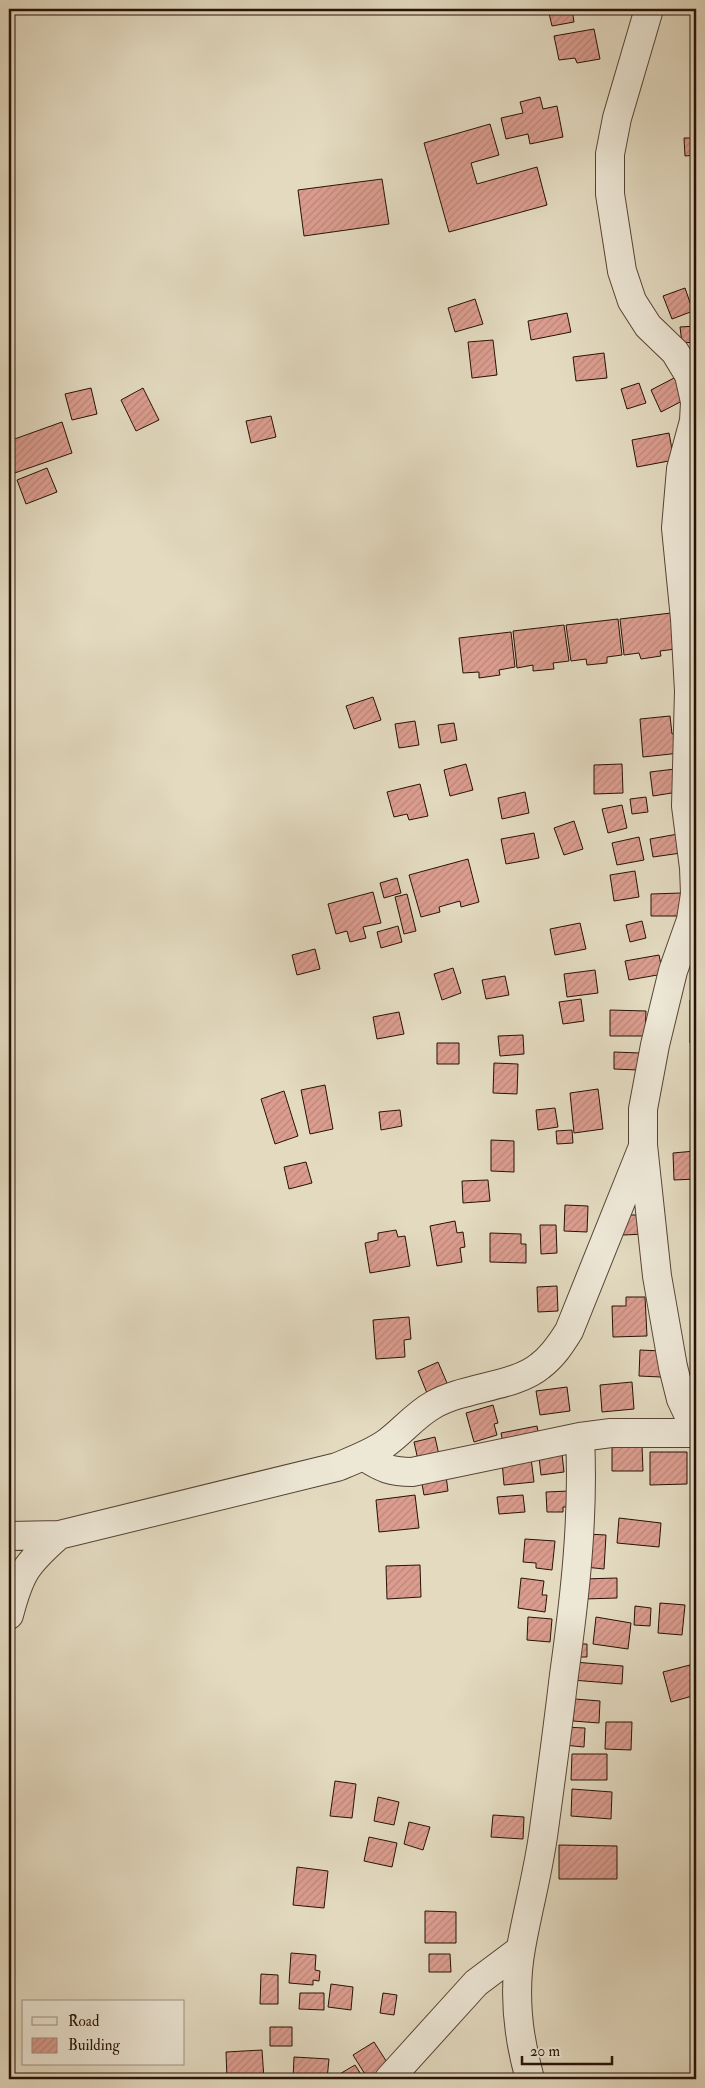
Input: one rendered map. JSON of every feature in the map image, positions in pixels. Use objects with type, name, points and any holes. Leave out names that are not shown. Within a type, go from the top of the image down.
[{"type":"street","points":[[365,1456],[380,1467],[394,1472],[412,1472],[580,1437],[610,1433],[696,1432],[681,1399],[673,1367],[657,1276],[643,1145],[643,1109],[655,1045],[673,971],[694,918],[694,868],[686,806],[692,731],[686,619],[676,528],[681,469],[693,439],[695,402],[689,375],[675,352],[648,326],[632,301],[622,271],[610,194],[610,154],[617,118],[648,9]]},
{"type":"street","points":[[9,1536],[59,1535],[337,1467],[365,1456],[386,1443],[434,1404],[478,1388],[516,1378],[539,1368],[556,1351],[569,1331],[643,1145]]},
{"type":"street","points":[[530,2079],[518,2024],[517,1988],[520,1950],[544,1831],[570,1628],[581,1518],[580,1437]]},
{"type":"street","points":[[9,1615],[17,1582],[33,1558],[59,1535]]},
{"type":"street","points":[[389,2079],[476,1984],[520,1950]]},
{"type":"building","points":[[548,9],[572,9],[574,22],[552,26]]},
{"type":"building","points":[[594,29],[600,59],[577,63],[575,58],[559,60],[554,36]]},
{"type":"building","points":[[540,97],[543,109],[557,106],[563,137],[530,144],[528,134],[506,139],[501,118],[523,113],[520,102]]},
{"type":"building","points":[[490,124],[499,155],[471,163],[477,184],[537,167],[547,205],[449,232],[424,143]]},
{"type":"building","points":[[684,138],[696,138],[696,155],[685,156]]},
{"type":"building","points":[[382,179],[389,224],[304,236],[298,190]]},
{"type":"building","points":[[685,288],[693,311],[672,319],[663,296]]},
{"type":"building","points":[[475,299],[483,324],[455,332],[448,308]]},
{"type":"building","points":[[567,313],[571,332],[531,340],[528,321]]},
{"type":"building","points":[[696,326],[696,342],[682,343],[680,327]]},
{"type":"building","points":[[493,340],[497,375],[472,378],[468,342]]},
{"type":"building","points":[[604,353],[607,378],[576,381],[573,357]]},
{"type":"building","points":[[676,377],[686,399],[661,412],[651,390]]},
{"type":"building","points":[[639,383],[646,403],[627,409],[621,389]]},
{"type":"building","points":[[91,388],[97,414],[72,420],[65,394]]},
{"type":"building","points":[[143,388],[159,420],[136,431],[121,400]]},
{"type":"building","points":[[271,416],[276,437],[251,443],[246,421]]},
{"type":"building","points":[[62,422],[72,453],[9,475],[9,441]]},
{"type":"building","points":[[669,433],[674,460],[637,467],[632,440]]},
{"type":"building","points":[[47,468],[57,492],[26,504],[17,480]]},
{"type":"building","points":[[671,613],[676,649],[660,651],[661,656],[641,659],[639,653],[624,655],[620,619]]},
{"type":"building","points":[[618,619],[622,655],[607,657],[607,663],[587,665],[586,659],[571,661],[566,625]]},
{"type":"building","points":[[564,625],[569,661],[553,663],[554,669],[533,671],[533,665],[517,668],[513,631]]},
{"type":"building","points":[[511,632],[515,667],[499,670],[500,675],[479,678],[479,672],[463,673],[459,638]]},
{"type":"building","points":[[373,697],[381,720],[354,729],[346,706]]},
{"type":"building","points":[[670,716],[672,734],[677,733],[680,753],[643,757],[640,719]]},
{"type":"building","points":[[415,721],[419,745],[399,748],[395,724]]},
{"type":"building","points":[[454,723],[457,740],[441,743],[438,725]]},
{"type":"building","points":[[466,764],[473,790],[450,796],[444,770]]},
{"type":"building","points":[[622,764],[623,793],[594,794],[594,765]]},
{"type":"building","points":[[675,769],[678,792],[653,796],[650,772]]},
{"type":"building","points":[[420,784],[428,816],[409,820],[407,814],[394,817],[387,792]]},
{"type":"building","points":[[525,792],[529,813],[502,819],[498,798]]},
{"type":"building","points":[[646,797],[648,812],[632,814],[630,799]]},
{"type":"building","points":[[622,805],[627,828],[608,833],[602,809]]},
{"type":"building","points":[[574,821],[583,849],[564,855],[554,828]]},
{"type":"building","points":[[534,833],[539,858],[506,864],[501,839]]},
{"type":"building","points":[[678,834],[681,853],[653,857],[650,839]]},
{"type":"building","points":[[639,837],[644,860],[617,865],[612,843]]},
{"type":"building","points":[[468,859],[479,902],[461,907],[460,901],[439,907],[440,912],[421,917],[409,875]]},
{"type":"building","points":[[635,871],[639,897],[614,901],[610,875]]},
{"type":"building","points":[[397,878],[401,893],[384,898],[380,883]]},
{"type":"building","points":[[373,892],[381,923],[363,927],[366,938],[350,942],[347,931],[336,934],[328,904]]},
{"type":"building","points":[[681,893],[681,916],[651,916],[651,894]]},
{"type":"building","points":[[407,894],[416,931],[404,934],[395,897]]},
{"type":"building","points":[[642,921],[646,938],[630,942],[626,925]]},
{"type":"building","points":[[580,923],[586,949],[555,955],[550,929]]},
{"type":"building","points":[[398,926],[402,942],[381,948],[377,932]]},
{"type":"building","points":[[315,949],[320,969],[297,975],[292,955]]},
{"type":"building","points":[[659,955],[663,974],[629,980],[625,961]]},
{"type":"building","points":[[453,968],[461,993],[442,1000],[434,974]]},
{"type":"building","points":[[595,970],[598,993],[567,997],[564,974]]},
{"type":"building","points":[[505,976],[509,995],[486,999],[482,980]]},
{"type":"building","points":[[581,999],[584,1021],[563,1024],[559,1002]]},
{"type":"building","points":[[690,1000],[696,1000],[696,1043],[690,1043]]},
{"type":"building","points":[[610,1010],[646,1011],[645,1036],[610,1036]]},
{"type":"building","points":[[399,1012],[404,1034],[377,1039],[373,1017]]},
{"type":"building","points":[[523,1035],[524,1054],[500,1056],[498,1036]]},
{"type":"building","points":[[437,1043],[459,1043],[459,1064],[437,1064]]},
{"type":"building","points":[[614,1052],[640,1053],[638,1070],[614,1069]]},
{"type":"building","points":[[494,1063],[518,1064],[517,1094],[493,1093]]},
{"type":"building","points":[[325,1085],[333,1129],[310,1134],[301,1090]]},
{"type":"building","points":[[598,1089],[603,1129],[574,1133],[570,1093]]},
{"type":"building","points":[[284,1091],[298,1136],[275,1144],[261,1099]]},
{"type":"building","points":[[555,1108],[558,1127],[538,1130],[536,1110]]},
{"type":"building","points":[[400,1110],[402,1126],[381,1130],[379,1112]]},
{"type":"building","points":[[572,1130],[573,1143],[557,1144],[556,1131]]},
{"type":"building","points":[[491,1140],[514,1141],[514,1172],[491,1171]]},
{"type":"building","points":[[695,1151],[696,1179],[674,1180],[673,1153]]},
{"type":"building","points":[[306,1162],[312,1183],[289,1189],[284,1167]]},
{"type":"building","points":[[488,1180],[490,1201],[463,1203],[462,1181]]},
{"type":"building","points":[[565,1205],[588,1206],[587,1232],[564,1231]]},
{"type":"building","points":[[622,1215],[646,1215],[646,1234],[623,1235]]},
{"type":"building","points":[[455,1221],[457,1233],[463,1232],[465,1247],[460,1248],[462,1262],[437,1266],[430,1226]]},
{"type":"building","points":[[540,1225],[556,1225],[557,1253],[541,1254]]},
{"type":"building","points":[[396,1230],[398,1237],[405,1236],[410,1266],[370,1273],[365,1243],[378,1240],[378,1233]]},
{"type":"building","points":[[490,1233],[521,1234],[521,1244],[526,1244],[526,1263],[490,1262]]},
{"type":"building","points":[[557,1286],[558,1311],[538,1312],[537,1287]]},
{"type":"building","points":[[626,1297],[645,1297],[647,1336],[613,1337],[612,1306],[626,1306]]},
{"type":"building","points":[[409,1317],[411,1339],[404,1340],[405,1357],[376,1359],[373,1320]]},
{"type":"building","points":[[640,1350],[662,1351],[661,1377],[639,1376]]},
{"type":"building","points":[[438,1362],[450,1390],[429,1398],[418,1371]]},
{"type":"building","points":[[632,1382],[634,1409],[602,1412],[600,1385]]},
{"type":"building","points":[[567,1387],[570,1411],[540,1415],[536,1391]]},
{"type":"building","points":[[493,1405],[498,1423],[494,1424],[497,1435],[474,1442],[466,1413]]},
{"type":"building","points":[[537,1426],[540,1441],[504,1448],[501,1433]]},
{"type":"building","points":[[435,1437],[439,1455],[418,1460],[414,1442]]},
{"type":"building","points":[[642,1446],[643,1471],[612,1471],[612,1447]]},
{"type":"building","points":[[650,1452],[687,1452],[687,1484],[650,1485]]},
{"type":"building","points":[[562,1454],[564,1472],[541,1475],[539,1457]]},
{"type":"building","points":[[531,1458],[534,1482],[504,1485],[502,1461]]},
{"type":"building","points":[[445,1468],[448,1491],[424,1495],[420,1473]]},
{"type":"building","points":[[569,1491],[570,1507],[563,1507],[563,1512],[547,1512],[546,1492]]},
{"type":"building","points":[[415,1495],[419,1528],[379,1532],[376,1500]]},
{"type":"building","points":[[523,1495],[525,1512],[499,1514],[497,1497]]},
{"type":"building","points":[[619,1518],[661,1523],[659,1547],[617,1543]]},
{"type":"building","points":[[587,1534],[606,1535],[604,1569],[585,1567]]},
{"type":"building","points":[[525,1539],[555,1541],[552,1570],[536,1568],[536,1563],[523,1562]]},
{"type":"building","points":[[420,1565],[421,1597],[387,1599],[386,1566]]},
{"type":"building","points":[[521,1578],[544,1581],[542,1595],[547,1595],[545,1612],[518,1608]]},
{"type":"building","points":[[617,1578],[617,1598],[584,1599],[583,1579]]},
{"type":"building","points":[[660,1603],[685,1605],[682,1635],[658,1633]]},
{"type":"building","points":[[635,1606],[651,1608],[650,1626],[634,1625]]},
{"type":"building","points":[[528,1617],[552,1619],[550,1642],[527,1640]]},
{"type":"building","points":[[596,1617],[631,1623],[628,1649],[593,1644]]},
{"type":"building","points":[[573,1644],[587,1644],[587,1657],[573,1657]]},
{"type":"building","points":[[574,1662],[623,1666],[622,1684],[572,1680]]},
{"type":"building","points":[[690,1665],[696,1695],[671,1702],[663,1672]]},
{"type":"building","points":[[575,1699],[600,1701],[599,1723],[573,1721]]},
{"type":"building","points":[[606,1722],[632,1722],[631,1750],[605,1749]]},
{"type":"building","points":[[564,1727],[585,1728],[584,1747],[563,1745]]},
{"type":"building","points":[[572,1754],[607,1754],[607,1780],[571,1780]]},
{"type":"building","points":[[335,1781],[356,1784],[352,1818],[330,1816]]},
{"type":"building","points":[[572,1789],[612,1792],[611,1819],[571,1816]]},
{"type":"building","points":[[378,1797],[399,1802],[394,1825],[374,1821]]},
{"type":"building","points":[[493,1815],[524,1817],[523,1839],[491,1837]]},
{"type":"building","points":[[409,1822],[430,1827],[423,1850],[404,1844]]},
{"type":"building","points":[[369,1837],[397,1843],[392,1867],[364,1861]]},
{"type":"building","points":[[559,1845],[617,1846],[617,1879],[559,1879]]},
{"type":"building","points":[[297,1867],[328,1871],[324,1908],[293,1905]]},
{"type":"building","points":[[425,1911],[456,1912],[456,1943],[425,1943]]},
{"type":"building","points":[[291,1953],[316,1955],[315,1970],[320,1971],[319,1981],[313,1980],[313,1985],[289,1983]]},
{"type":"building","points":[[429,1954],[450,1954],[451,1972],[429,1972]]},
{"type":"building","points":[[261,1974],[278,1975],[278,2004],[260,2004]]},
{"type":"building","points":[[331,1984],[353,1987],[351,2010],[328,2007]]},
{"type":"building","points":[[300,1993],[324,1993],[324,2010],[299,2009]]},
{"type":"building","points":[[383,1993],[397,1995],[394,2015],[380,2013]]},
{"type":"building","points":[[270,2027],[292,2027],[292,2046],[270,2046]]},
{"type":"building","points":[[374,2042],[390,2067],[368,2079],[353,2055]]},
{"type":"building","points":[[262,2050],[264,2079],[227,2079],[226,2052]]},
{"type":"building","points":[[294,2057],[329,2059],[327,2079],[293,2079]]},
{"type":"building","points":[[355,2065],[364,2079],[341,2079],[338,2075]]}]
